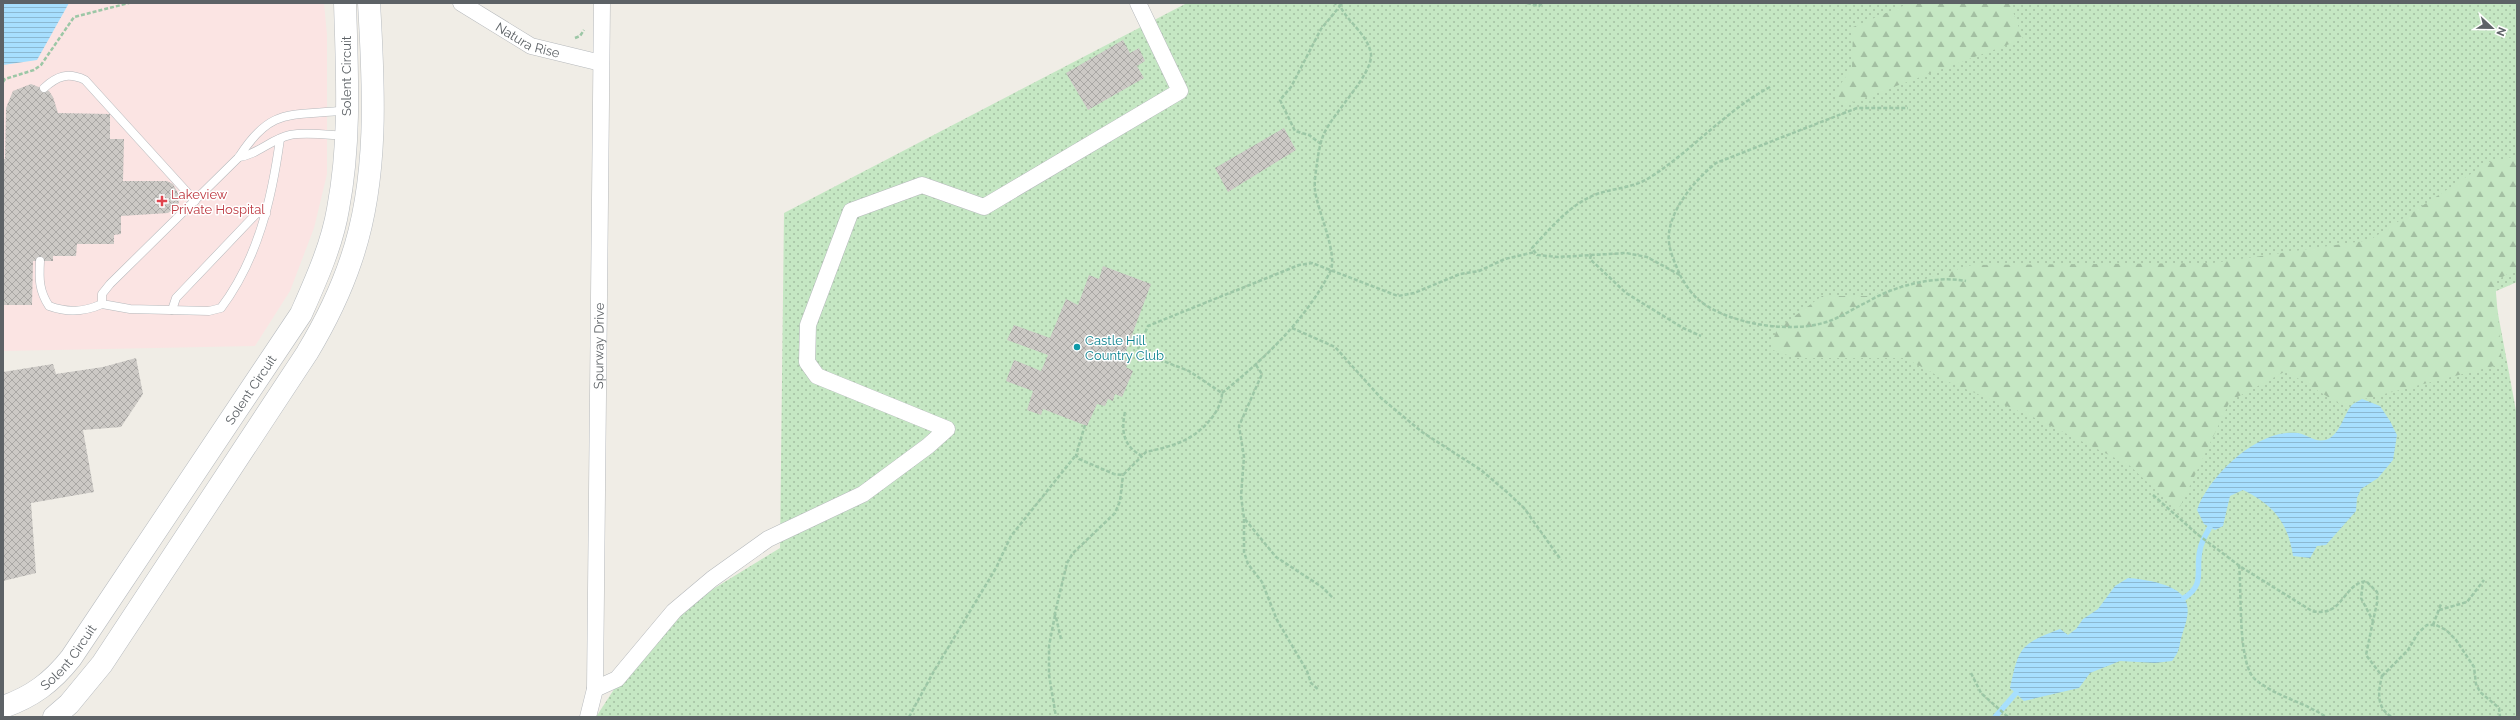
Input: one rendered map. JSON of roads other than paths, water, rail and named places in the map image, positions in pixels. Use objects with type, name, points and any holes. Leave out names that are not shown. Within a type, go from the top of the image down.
[{"type":"street","name":"Solent Circuit","points":[[3,707],[38,691],[60,672],[71,658],[301,314],[319,275],[338,210],[346,136],[347,110],[345,3]]},
{"type":"street","name":"Solent Circuit","points":[[54,717],[69,704],[102,664],[307,353],[333,306],[352,258],[367,191],[372,120],[369,3]]},
{"type":"street","name":"Natura Rise","points":[[461,3],[531,46],[601,63]]},
{"type":"street","name":"Spurway Drive","points":[[588,717],[595,689],[602,3]]},
{"type":"street","points":[[595,689],[617,678],[674,611],[712,579],[768,539],[862,494],[928,446],[947,428],[817,376],[807,362],[808,325],[851,212],[922,185],[984,207],[1180,91],[1138,3]]},
{"type":"lane","points":[[44,88],[56,77],[66,75],[77,76],[91,88],[195,201]]},
{"type":"lane","points":[[102,304],[102,294],[110,284],[239,157],[254,136],[273,120],[300,113],[347,110]]},
{"type":"lane","points":[[239,157],[247,156],[280,139],[302,134],[346,136]]},
{"type":"lane","points":[[40,261],[39,282],[42,296],[49,306],[70,312],[92,308],[102,304],[122,309],[209,311],[221,308],[245,267],[266,214],[273,187],[280,139]]},
{"type":"lane","points":[[172,310],[176,298],[257,213],[266,214]]},
{"type":"water","points":[[3,3],[69,3],[37,60],[3,65]]},
{"type":"water","points":[[2362,399],[2380,406],[2390,421],[2397,435],[2393,460],[2378,478],[2361,489],[2357,498],[2356,511],[2326,545],[2317,546],[2310,558],[2293,556],[2291,544],[2278,516],[2263,502],[2243,490],[2230,496],[2223,526],[2215,530],[2204,524],[2197,510],[2203,496],[2212,482],[2237,456],[2267,438],[2283,433],[2298,433],[2317,440],[2325,440],[2330,438],[2337,431],[2349,408]]},
{"type":"water","points":[[2128,578],[2152,581],[2169,587],[2183,596],[2188,613],[2179,650],[2172,661],[2155,663],[2120,661],[2090,673],[2079,688],[2024,701],[2010,688],[2019,655],[2029,643],[2060,629],[2068,635],[2076,629],[2083,619],[2098,609],[2115,586]]},
{"type":"waterway","points":[[2184,598],[2195,588],[2198,577],[2201,547],[2210,527]]},
{"type":"waterway","points":[[1995,717],[2016,693]]},
{"type":"place","name":"Lakeview Private Hospital","points":[[162,201]]},
{"type":"place","name":"Castle Hill Country Club","points":[[1077,347]]}]
